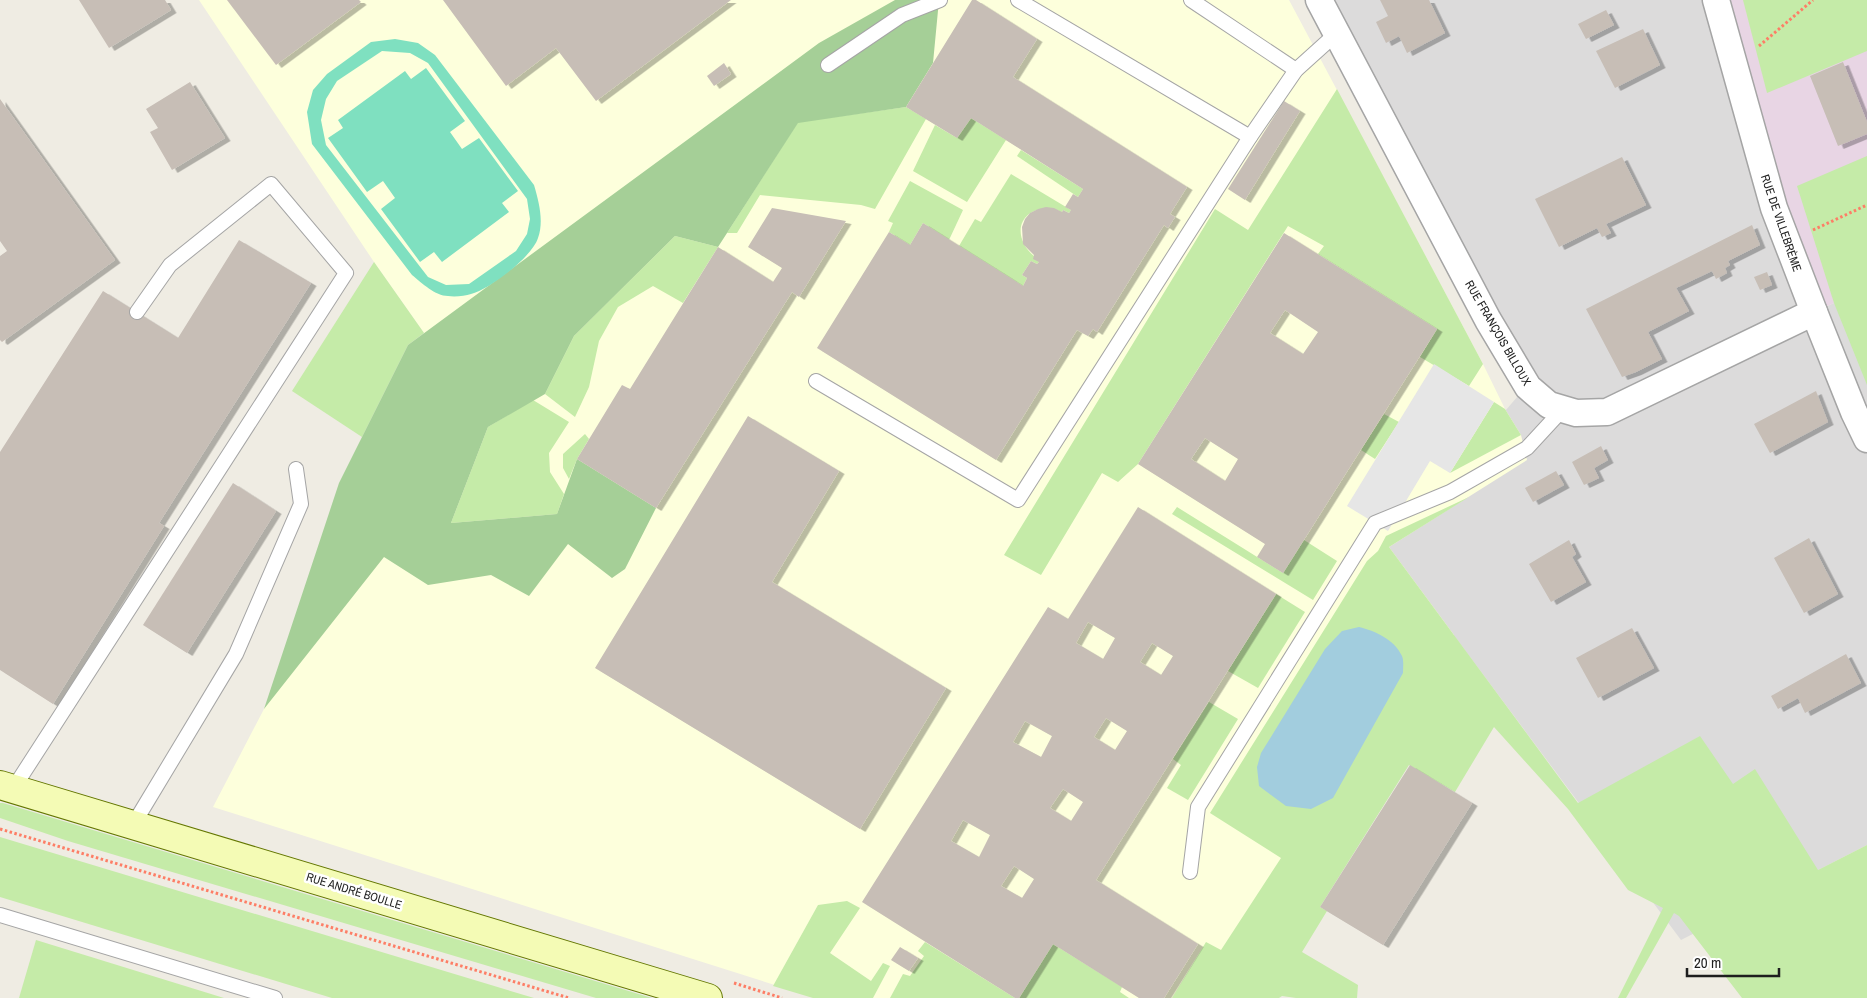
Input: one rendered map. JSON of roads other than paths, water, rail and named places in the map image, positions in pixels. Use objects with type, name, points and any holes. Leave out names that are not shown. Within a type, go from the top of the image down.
[{"type":"street","name":"RUE FRANÇOIS BILLOUX","points":[[1319,0],[1488,320],[1528,387],[1549,405],[1576,413],[1607,412],[1814,312]]},
{"type":"street","name":"RUE DE VILLEBRÈME","points":[[1716,0],[1774,208],[1854,412],[1867,439]]},
{"type":"street","name":"RUE ANDRÉ BOULLE","points":[[6,787],[708,998]]},
{"type":"lane","points":[[828,66],[902,15],[940,0]]},
{"type":"lane","points":[[1018,0],[1250,137]]},
{"type":"lane","points":[[1192,0],[1296,70]]},
{"type":"lane","points":[[816,381],[1018,500],[1250,137],[1296,70],[1337,33]]},
{"type":"lane","points":[[6,787],[346,273],[271,184],[170,265],[137,312]]},
{"type":"lane","points":[[1190,872],[1198,807],[1375,523],[1450,492],[1527,448],[1563,409]]},
{"type":"lane","points":[[133,825],[236,654],[301,504],[296,470]]},
{"type":"lane","points":[[0,915],[275,998]]},
{"type":"water","points":[[1359,627],[1378,633],[1399,650],[1403,658],[1403,673],[1333,798],[1311,809],[1286,806],[1259,786],[1257,767],[1261,753],[1325,649],[1342,631]]}]
